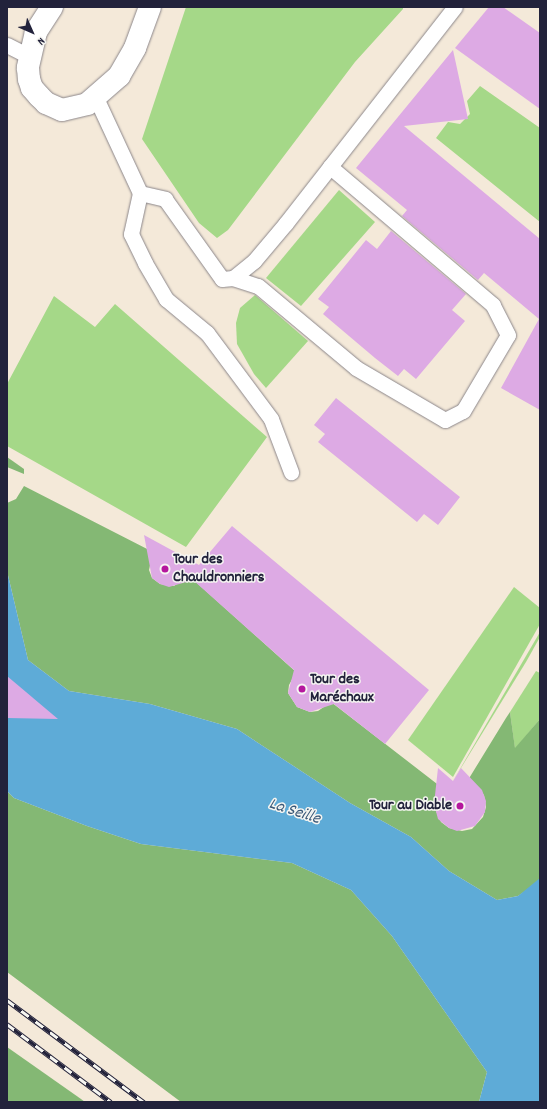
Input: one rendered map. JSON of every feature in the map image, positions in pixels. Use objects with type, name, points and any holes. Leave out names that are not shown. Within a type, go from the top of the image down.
[{"type":"street","points":[[52,7],[36,32],[28,68],[32,88],[46,103],[62,110],[72,109],[96,98],[125,67],[135,48],[150,7]]},
{"type":"lane","points":[[233,278],[254,261],[330,167],[455,7]]},
{"type":"lane","points":[[7,44],[31,57]]},
{"type":"lane","points":[[96,98],[140,193],[131,234],[145,263],[166,299],[207,333],[270,419],[291,472]]},
{"type":"lane","points":[[140,193],[165,199],[222,279],[233,278],[258,286],[356,368],[445,420],[463,411],[508,335],[493,305],[330,167]]},
{"type":"green space","points":[[186,7],[403,7],[403,9],[355,62],[228,230],[217,238],[199,223],[142,139]]},
{"type":"green space","points":[[480,86],[540,128],[540,222],[436,138],[448,122],[460,124],[470,114],[467,101]]},
{"type":"green space","points":[[339,190],[375,222],[301,306],[266,278]]},
{"type":"green space","points":[[255,295],[308,341],[266,388],[254,374],[237,344],[236,323],[240,308]]},
{"type":"green space","points":[[54,296],[95,327],[115,304],[267,437],[186,547],[7,446],[7,384]]},
{"type":"green space","points":[[7,457],[24,469],[24,474],[7,467]]},
{"type":"green space","points":[[24,486],[153,552],[149,570],[152,578],[160,584],[174,586],[188,575],[296,672],[289,685],[288,693],[297,707],[310,712],[318,711],[331,702],[441,787],[435,809],[441,822],[449,828],[462,831],[472,829],[483,817],[486,807],[484,795],[468,780],[510,712],[515,748],[540,719],[540,878],[537,883],[518,896],[497,900],[449,871],[411,837],[350,803],[237,729],[150,704],[69,691],[28,660],[7,571],[7,503],[16,499]]},
{"type":"green space","points":[[514,587],[540,608],[540,624],[453,777],[408,740]]},
{"type":"green space","points":[[540,632],[540,637],[526,662],[453,781]]},
{"type":"green space","points":[[536,671],[540,673],[540,719],[515,749],[510,712]]},
{"type":"green space","points":[[7,791],[14,798],[87,826],[141,844],[292,863],[351,890],[392,936],[487,1072],[479,1102],[181,1102],[7,972]]},
{"type":"green space","points":[[7,1047],[81,1099],[85,1102],[7,1102]]},
{"type":"water","name":"La Seille","points":[[7,571],[28,660],[69,691],[150,704],[237,729],[350,803],[411,837],[449,871],[497,900],[518,896],[540,878],[540,1102],[479,1102],[487,1072],[392,936],[351,890],[292,863],[141,844],[87,826],[14,798],[7,791]]},
{"type":"building","points":[[489,7],[503,7],[540,33],[540,109],[455,48]]},
{"type":"building","points":[[453,50],[468,119],[404,126],[540,239],[540,410],[501,388],[539,319],[484,273],[478,280],[402,216],[407,210],[356,168]]},
{"type":"building","points":[[391,231],[466,294],[452,310],[465,321],[416,379],[404,369],[398,376],[375,358],[323,314],[329,307],[318,299],[366,240],[377,249]]},
{"type":"building","points":[[336,398],[460,497],[438,525],[424,514],[417,522],[318,442],[325,434],[314,425]]},
{"type":"building","points":[[232,526],[429,690],[385,744],[334,704],[310,712],[297,707],[288,693],[294,670],[193,580],[169,587],[160,584],[152,578],[144,535],[199,565]]},
{"type":"building","points":[[7,676],[58,719],[7,718]]},
{"type":"building","name":"Tour au Diable","points":[[438,768],[453,781],[461,768],[482,790],[486,801],[485,812],[475,826],[457,831],[449,828],[438,819],[434,804]]},
{"type":"railway","points":[[7,1000],[144,1102]]},
{"type":"railway","points":[[7,1024],[111,1102]]},
{"type":"place","name":"Tour des Chauldronniers","points":[[165,569]]},
{"type":"place","name":"Tour des Maréchaux","points":[[302,689]]},
{"type":"place","name":"Tour au Diable","points":[[460,806]]}]
